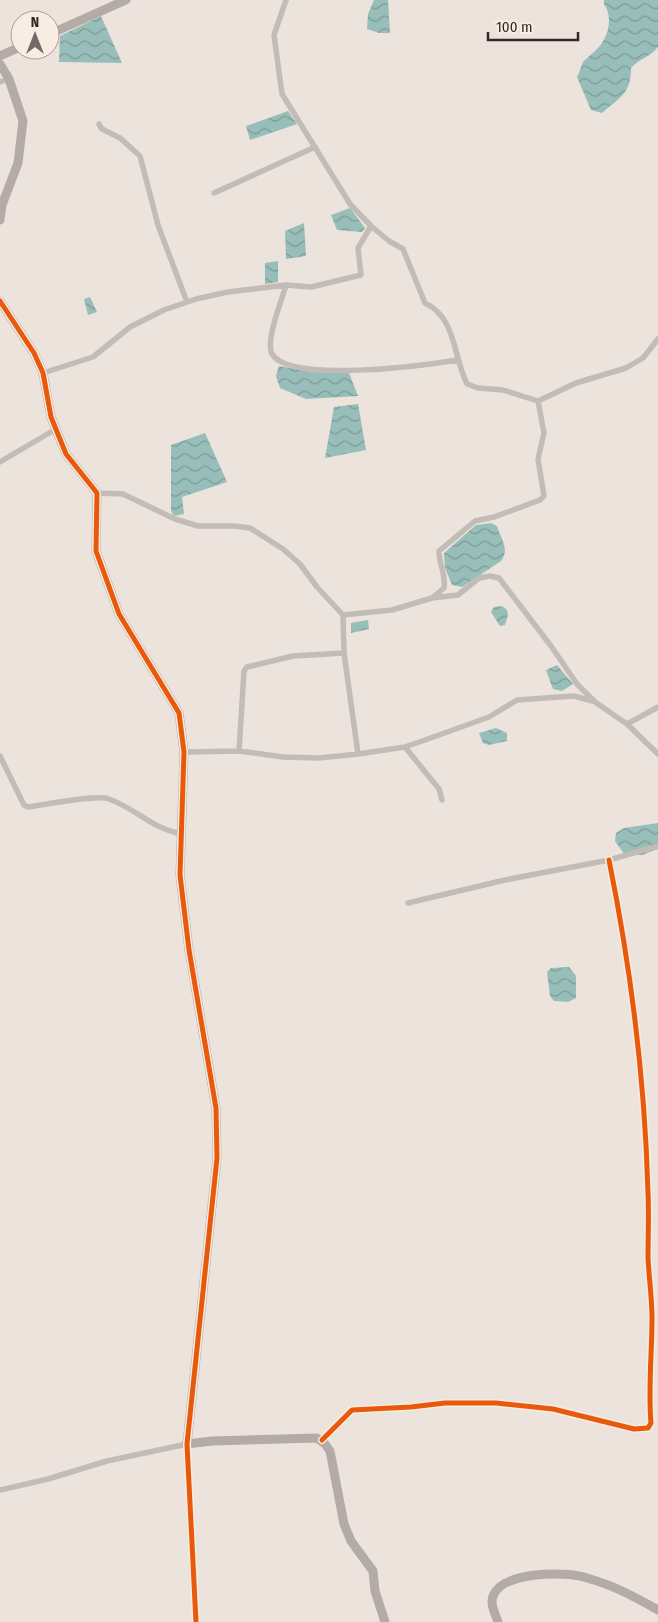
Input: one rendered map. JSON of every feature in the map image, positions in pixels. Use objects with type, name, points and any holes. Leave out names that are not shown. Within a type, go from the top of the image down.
[{"type":"street","points":[[60,30],[126,0]]},
{"type":"street","points":[[286,0],[274,35],[282,94],[350,204],[388,241],[403,249],[425,303],[437,308],[445,318],[467,384],[478,388],[504,390],[538,401],[576,383],[626,368],[643,358],[658,339]]},
{"type":"street","points":[[0,64],[5,81],[23,121],[18,163],[2,206],[0,220]]},
{"type":"street","points":[[99,124],[102,129],[120,138],[140,156],[158,225],[187,302]]},
{"type":"street","points":[[214,193],[315,148]]},
{"type":"street","points":[[43,373],[92,357],[130,327],[164,310],[187,302],[228,292],[286,285],[312,286],[361,275],[358,248],[371,226]]},
{"type":"street","points":[[286,285],[269,341],[272,353],[279,362],[294,366],[338,371],[423,366],[458,360]]},
{"type":"street","points":[[0,301],[34,353],[43,373],[51,417],[66,454],[96,493],[96,551],[119,614],[179,713],[184,752],[180,875],[190,950],[216,1108],[217,1158],[187,1444],[196,1622]]},
{"type":"street","points":[[432,598],[444,588],[446,576],[439,560],[439,551],[444,544],[475,521],[511,511],[540,500],[544,496],[538,459],[544,433],[538,401]]},
{"type":"street","points":[[0,462],[56,429]]},
{"type":"street","points":[[96,493],[123,494],[175,519],[198,526],[250,528],[283,549],[300,564],[317,587],[343,615],[344,653],[358,754]]},
{"type":"street","points":[[343,615],[392,610],[432,598],[458,595],[479,578],[490,576],[499,578],[551,646],[577,684],[595,702],[628,724],[658,754]]},
{"type":"street","points":[[239,751],[244,671],[247,667],[293,656],[344,653]]},
{"type":"street","points":[[184,752],[239,751],[283,757],[319,758],[358,754],[405,747],[489,717],[517,700],[574,696],[595,702]]},
{"type":"street","points":[[628,724],[658,707]]},
{"type":"street","points":[[405,747],[433,781],[439,790],[442,800]]},
{"type":"street","points":[[0,756],[24,805],[28,807],[106,798],[140,815],[154,826],[182,834]]},
{"type":"street","points":[[408,903],[505,880],[609,860],[658,846]]},
{"type":"street","points":[[322,1440],[352,1410],[470,1402],[553,1409],[634,1429],[648,1428],[651,1424],[649,1388],[655,1318],[648,1258],[648,1193],[635,1029],[620,914],[609,860]]},
{"type":"street","points":[[0,1490],[48,1479],[107,1461],[187,1444],[212,1441],[317,1438],[322,1440],[330,1451],[344,1524],[351,1541],[373,1571],[375,1591],[385,1622]]},
{"type":"street","points":[[498,1622],[492,1604],[494,1593],[509,1582],[539,1574],[586,1577],[621,1590],[658,1610]]},
{"type":"water","points":[[374,0],[388,0],[390,33],[379,33],[367,29],[368,14]]},
{"type":"water","points":[[604,0],[658,0],[658,47],[631,68],[627,89],[619,99],[602,113],[591,110],[577,77],[583,62],[598,48],[605,38],[609,20]]},
{"type":"water","points":[[101,16],[122,63],[59,62],[60,36]]},
{"type":"water","points":[[288,111],[297,124],[250,140],[246,126]]},
{"type":"water","points":[[350,208],[365,228],[362,232],[337,230],[331,215]]},
{"type":"water","points":[[304,223],[306,256],[286,259],[285,231]]},
{"type":"water","points":[[278,261],[278,282],[265,284],[265,263]]},
{"type":"water","points":[[90,297],[97,312],[88,315],[84,299]]},
{"type":"water","points":[[279,366],[312,372],[349,373],[358,396],[306,399],[280,388],[276,376]]},
{"type":"water","points":[[358,404],[366,450],[325,458],[334,407]]},
{"type":"water","points":[[205,433],[227,482],[182,497],[184,514],[174,516],[171,511],[171,445]]},
{"type":"water","points":[[491,523],[497,526],[504,544],[504,557],[501,561],[462,587],[452,585],[445,568],[444,553],[476,525]]},
{"type":"water","points":[[502,606],[507,610],[508,615],[505,625],[500,626],[491,612],[494,607]]},
{"type":"water","points":[[368,620],[369,629],[351,633],[351,623]]},
{"type":"water","points":[[557,665],[573,684],[562,691],[553,689],[546,670]]},
{"type":"water","points":[[496,728],[507,733],[507,741],[489,745],[483,743],[479,733]]},
{"type":"water","points":[[658,823],[658,849],[642,855],[625,855],[615,841],[616,833],[624,828]]},
{"type":"water","points":[[569,967],[576,976],[576,998],[568,1002],[554,1001],[550,996],[547,972],[551,968]]},
{"type":"cycle path","points":[[0,301],[34,353],[43,373],[51,417],[66,454],[97,493],[96,551],[119,614],[179,713],[184,752],[180,875],[189,950],[216,1108],[217,1158],[187,1444],[196,1622]]},
{"type":"cycle path","points":[[322,1440],[352,1410],[445,1403],[496,1403],[553,1409],[634,1429],[648,1428],[651,1423],[652,1310],[648,1258],[648,1201],[644,1109],[636,1026],[624,942],[609,860]]}]
